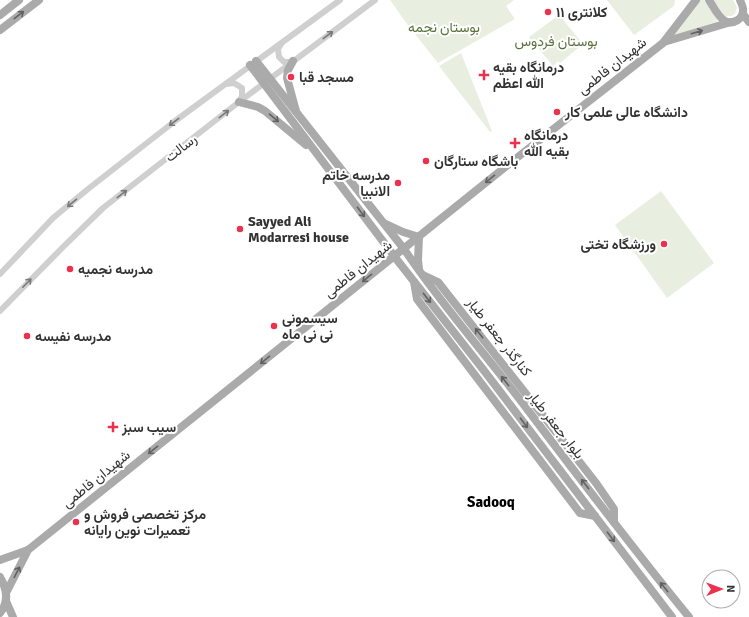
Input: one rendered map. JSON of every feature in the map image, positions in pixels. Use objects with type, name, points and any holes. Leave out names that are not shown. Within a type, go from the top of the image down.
[{"type":"main road","points":[[0,15],[19,0]]},
{"type":"main road","points":[[0,30],[39,0]]},
{"type":"main road","name":"شهیدان فاطمی","points":[[28,550],[663,42],[696,0]]},
{"type":"main road","points":[[709,0],[723,19],[726,22],[731,22]]},
{"type":"main road","points":[[663,42],[738,20],[743,14],[744,10],[742,1]]},
{"type":"main road","points":[[743,14],[749,22]]},
{"type":"main road","points":[[293,61],[288,70],[287,78],[298,115]]},
{"type":"main road","points":[[253,63],[318,155]]},
{"type":"main road","name":"بلوار جعفر طیار","points":[[266,81],[298,115],[404,249],[420,272],[640,557],[689,617]]},
{"type":"main road","points":[[239,102],[258,107],[266,111],[318,155]]},
{"type":"main road","name":"بلوار جعفر طیار","points":[[318,155],[672,617]]},
{"type":"main road","points":[[383,223],[419,237],[418,260],[420,272]]},
{"type":"main road","points":[[381,238],[387,262],[405,269]]},
{"type":"main road","points":[[0,560],[28,550]]},
{"type":"main road","points":[[0,613],[28,550]]},
{"type":"main road","points":[[632,565],[640,557]]},
{"type":"main road","points":[[0,577],[4,584],[6,597],[13,617]]},
{"type":"main road","points":[[4,617],[10,617]]},
{"type":"street","name":"رسالت","points":[[0,274],[54,218],[175,121],[340,0]]},
{"type":"street","name":"رسالت","points":[[0,311],[63,246],[103,208],[266,81],[375,0]]},
{"type":"street","points":[[689,0],[689,10]]},
{"type":"street","points":[[282,43],[278,49],[279,57],[284,62],[293,61]]},
{"type":"street","points":[[225,84],[234,83],[242,88],[242,96],[239,102]]},
{"type":"green space","name":"بوستان نجمه","points":[[390,0],[514,0],[506,6],[515,19],[438,63]]},
{"type":"green space","points":[[607,0],[675,0],[674,6],[634,35]]},
{"type":"green space","points":[[697,0],[704,0],[718,21],[671,38]]},
{"type":"green space","points":[[713,0],[733,0],[737,7],[735,14],[732,16],[725,16]]},
{"type":"green space","name":"بوستان فردوس","points":[[559,15],[583,44],[560,63],[558,61],[553,66],[529,37]]},
{"type":"green space","points":[[461,53],[492,131],[490,132],[439,66]]},
{"type":"green space","name":"ورزشگاه تختی","points":[[661,191],[714,263],[667,298],[615,225]]},
{"type":"place","name":"کلانتری ۱۱","points":[[548,12]]},
{"type":"place","name":"درمانگاه بقیه الله اعظم","points":[[484,75]]},
{"type":"place","name":"مسجد قبا","points":[[291,77]]},
{"type":"place","name":"دانشگاه عالی علمی کار","points":[[557,112]]},
{"type":"place","name":"درمانگاه بقیه الله","points":[[515,143]]},
{"type":"place","name":"باشگاه ستارگان","points":[[426,161]]},
{"type":"place","name":"مدرسه خاتم الانبیا","points":[[398,183]]},
{"type":"place","name":"Sayyed Ali Modarresi house","points":[[240,229]]},
{"type":"place","name":"ورزشگاه تختی","points":[[664,244]]},
{"type":"place","name":"مدرسه نجمیه","points":[[70,269]]},
{"type":"place","name":"سیسمونی نی نی ماه","points":[[274,326]]},
{"type":"place","name":"مدرسه نفیسه","points":[[27,336]]},
{"type":"place","name":"سیب سبز","points":[[113,427]]},
{"type":"place","name":"مرکز تخصصی فروش و تعمیرات نوین رایانه","points":[[76,522]]},
{"type":"district","name":"Sadooq","points":[[491,502]]}]
